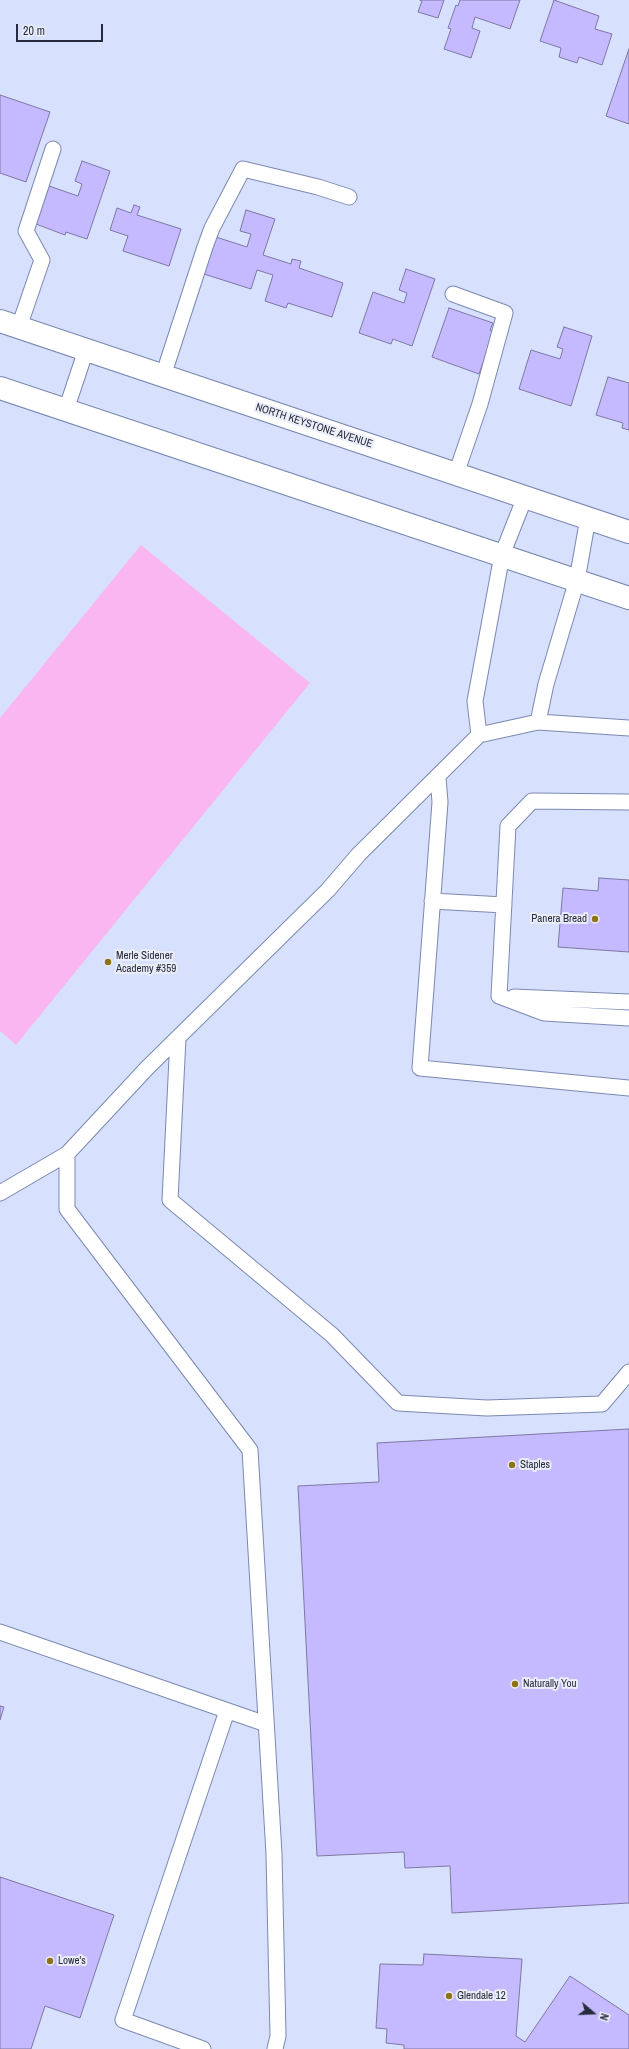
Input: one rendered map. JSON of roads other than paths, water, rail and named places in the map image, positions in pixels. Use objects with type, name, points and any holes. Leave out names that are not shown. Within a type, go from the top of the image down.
[{"type":"main road","name":"NORTH KEYSTONE AVENUE","points":[[10,324],[629,532]]},
{"type":"main road","points":[[0,388],[629,598]]},
{"type":"lane","points":[[10,324],[42,260],[26,231],[53,149]]},
{"type":"lane","points":[[163,376],[212,228],[243,169],[318,187],[349,197]]},
{"type":"lane","points":[[453,294],[505,313],[480,404],[456,474]]},
{"type":"lane","points":[[66,410],[86,350]]},
{"type":"lane","points":[[479,735],[475,701],[502,555],[525,497]]},
{"type":"lane","points":[[538,722],[546,684],[577,580],[588,518]]},
{"type":"lane","points":[[0,1193],[67,1154],[148,1068],[328,890],[359,854],[438,778],[479,735],[538,722],[629,728]]},
{"type":"lane","points":[[438,778],[440,802],[420,1068],[629,1088]]},
{"type":"lane","points":[[629,802],[532,801],[508,826],[499,996],[545,1006],[629,1018]]},
{"type":"lane","points":[[432,901],[504,905]]},
{"type":"lane","points":[[545,1006],[629,1002]]},
{"type":"lane","points":[[178,1038],[170,1200],[332,1335],[398,1403],[488,1408],[602,1404],[629,1372]]},
{"type":"lane","points":[[67,1154],[67,1209],[250,1450],[274,1854],[278,2036],[275,2049]]},
{"type":"lane","points":[[0,1632],[266,1724]]},
{"type":"lane","points":[[203,2049],[123,2020],[227,1711]]},
{"type":"place","name":"Panera Bread","points":[[595,919]]},
{"type":"place","name":"Merle Sidener Academy #359","points":[[108,962]]},
{"type":"place","name":"Staples","points":[[512,1465]]},
{"type":"place","name":"Naturally You","points":[[515,1684]]},
{"type":"place","name":"Lowe's","points":[[50,1961]]},
{"type":"place","name":"Glendale 12","points":[[449,1996]]}]
